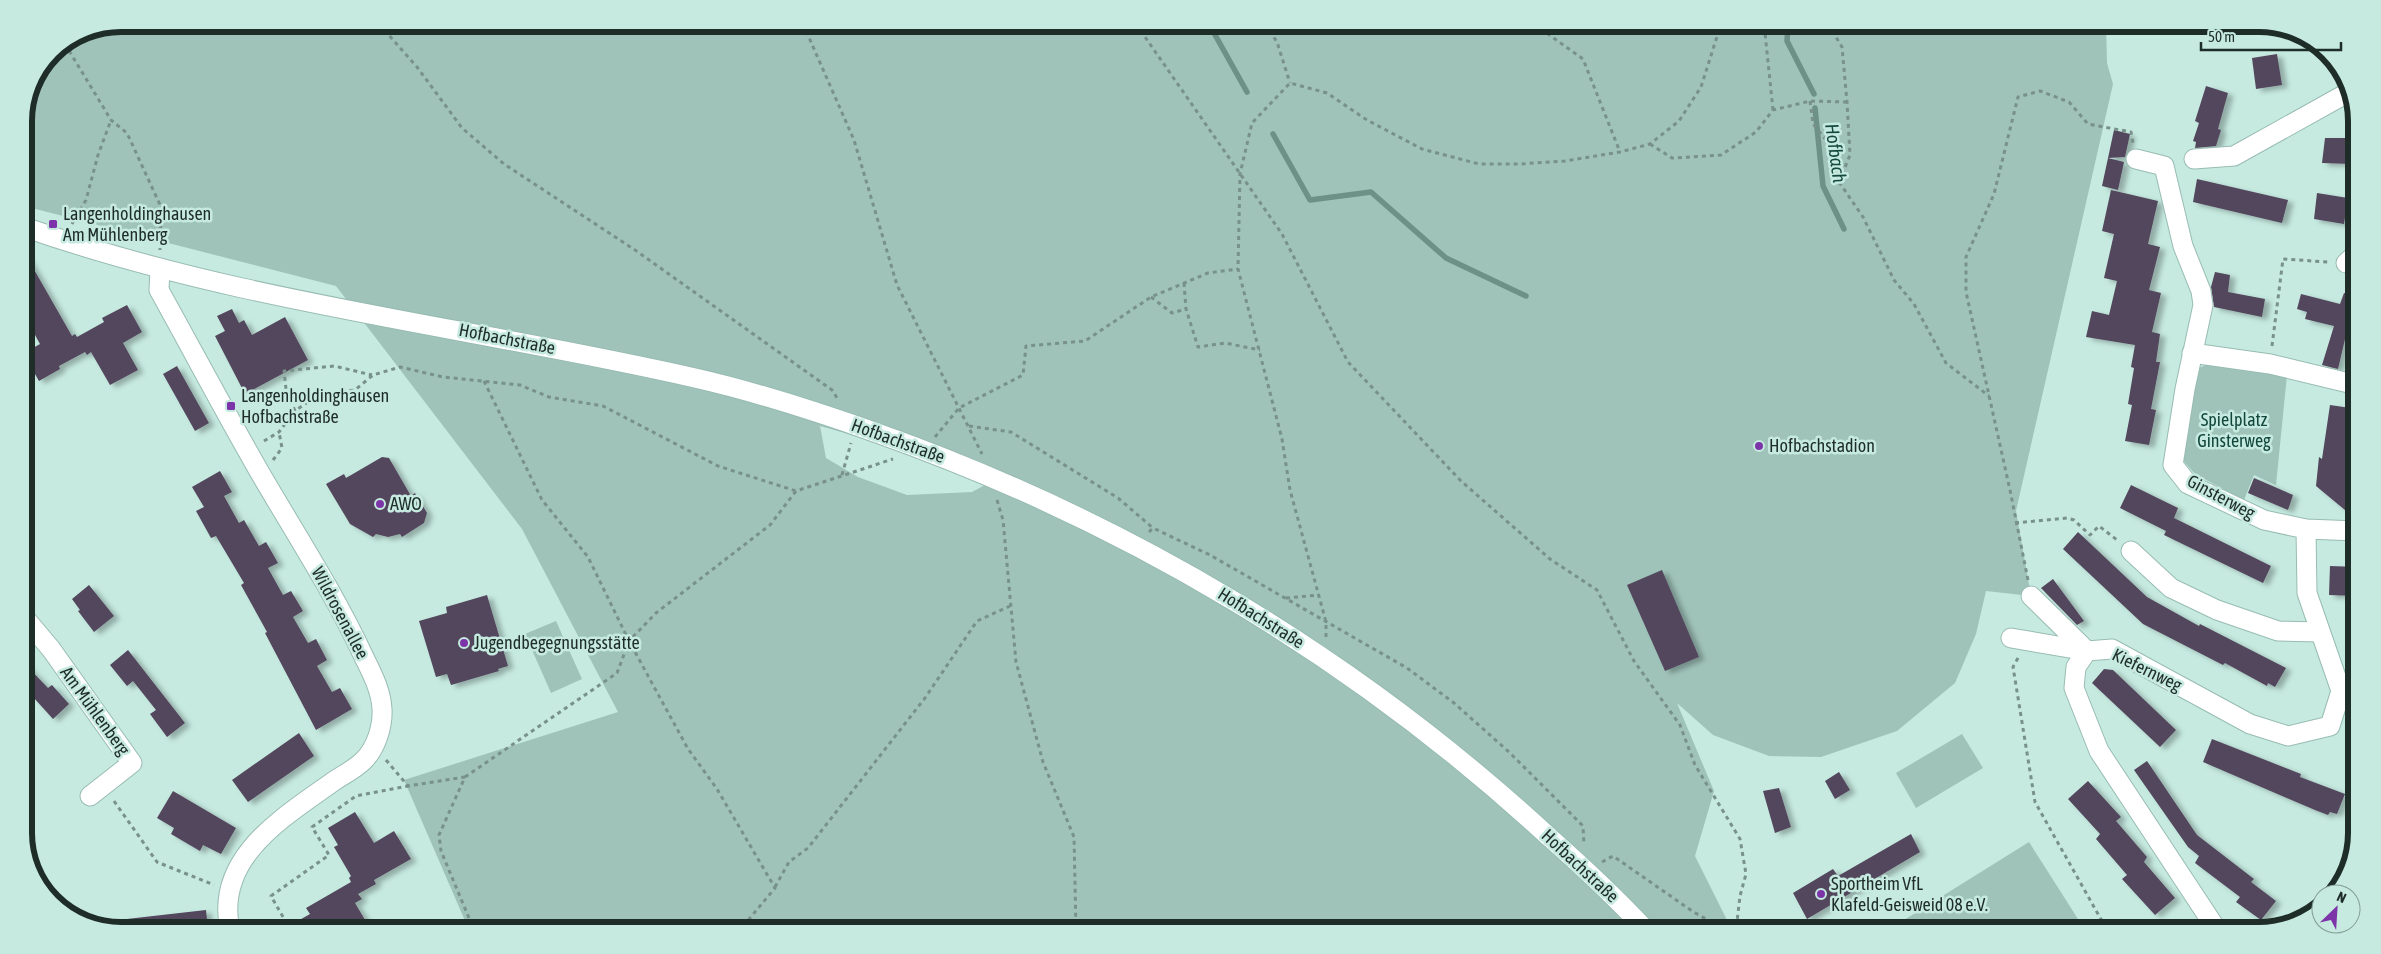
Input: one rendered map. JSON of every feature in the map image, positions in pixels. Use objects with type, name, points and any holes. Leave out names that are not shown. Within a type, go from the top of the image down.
[{"type":"street","points":[[2194,159],[2234,156],[2344,95]]},
{"type":"street","name":"Ginsterweg","points":[[2136,159],[2164,166],[2183,246],[2201,291],[2203,305],[2192,353],[2172,465],[2188,484],[2264,520],[2306,529],[2348,531]]},
{"type":"street","name":"Hofbachstraße","points":[[32,230],[160,268],[248,290],[549,347],[699,379],[856,426],[992,477],[1066,510],[1138,546],[1231,599],[1324,658],[1450,750],[1520,809],[1586,870],[1638,922]]},
{"type":"street","name":"Wildrosenallee","points":[[160,268],[159,290],[262,476],[348,623],[379,688],[382,709],[380,730],[373,748],[363,761],[282,818],[254,842],[236,870],[230,891],[228,922]]},
{"type":"street","points":[[2192,353],[2270,364],[2348,383]]},
{"type":"street","name":"Kiefernweg","points":[[2212,922],[2099,751],[2074,688],[2076,667],[2087,651],[2112,649],[2250,724],[2288,736],[2330,726],[2341,691],[2307,593],[2306,529]]},
{"type":"street","points":[[2131,551],[2171,588],[2216,610],[2278,631],[2320,632]]},
{"type":"street","points":[[2031,596],[2087,651]]},
{"type":"street","name":"Am Mühlenberg","points":[[33,627],[51,649],[132,763],[97,791]]},
{"type":"street","points":[[2019,640],[2087,651]]},
{"type":"path","points":[[286,922],[271,896],[329,855],[312,827],[356,796],[465,777],[617,673],[629,641],[656,613],[770,525],[796,491],[842,475],[856,426],[832,390],[634,250],[504,164],[462,128],[417,67],[386,32]]},
{"type":"path","points":[[807,32],[854,140],[897,286],[969,426],[992,477],[1003,520],[1016,662],[1043,762],[1074,837],[1076,922]]},
{"type":"path","points":[[1142,32],[1282,234],[1348,362],[1461,481],[1550,559],[1597,590],[1634,661],[1680,725],[1696,765],[1740,840],[1746,874],[1740,896],[1737,922]]},
{"type":"path","points":[[1270,32],[1277,42],[1290,83]]},
{"type":"path","points":[[1545,32],[1583,59],[1620,152]]},
{"type":"path","points":[[1290,83],[1327,93],[1366,120],[1422,149],[1480,164],[1565,162],[1620,152],[1650,144],[1679,121],[1701,87],[1718,32]]},
{"type":"path","points":[[1766,32],[1773,110]]},
{"type":"path","points":[[1833,32],[1842,47],[1850,155],[1839,182]]},
{"type":"path","points":[[69,50],[111,120],[127,133],[161,207],[160,268]]},
{"type":"path","points":[[1290,83],[1252,123],[1240,174],[1238,269],[1282,439],[1290,490],[1326,622]]},
{"type":"path","points":[[2031,596],[1990,396],[1966,292],[1966,257],[1994,194],[2018,97],[2040,91],[2069,102],[2088,124],[2131,132],[2136,159]]},
{"type":"path","points":[[1650,144],[1672,158],[1721,155],[1756,132],[1773,110],[1810,101],[1847,102]]},
{"type":"path","points":[[1810,101],[1813,124],[1827,142],[1839,182],[1863,217],[1894,280],[1914,304],[1946,363],[1990,396]]},
{"type":"path","points":[[62,240],[86,200],[98,155],[111,120]]},
{"type":"path","points":[[2270,364],[2282,258],[2348,258]]},
{"type":"path","points":[[959,408],[1023,375],[1026,346],[1085,341],[1151,297],[1208,273],[1238,269]]},
{"type":"path","points":[[1184,283],[1186,309],[1198,347],[1225,343],[1260,350]]},
{"type":"path","points":[[1151,297],[1172,313],[1186,309]]},
{"type":"path","points":[[295,411],[286,389],[284,371],[334,366],[373,375]]},
{"type":"path","points":[[248,451],[280,432],[295,411],[319,394],[355,390],[373,375],[400,366],[443,377],[520,385],[549,397],[603,406],[718,466],[796,491]]},
{"type":"path","points":[[484,381],[542,500],[588,557],[629,641],[688,749],[717,789],[775,888]]},
{"type":"path","points":[[969,426],[1011,432],[1118,498],[1153,528],[1210,555],[1407,668],[1454,703],[1508,752],[1583,826],[1586,870],[1613,856],[1692,911],[1715,922]]},
{"type":"path","points":[[262,476],[282,448],[280,432]]},
{"type":"path","points":[[2015,523],[2066,518],[2074,520],[2090,535],[2099,526],[2131,551]]},
{"type":"path","points":[[1138,546],[1153,528]]},
{"type":"path","points":[[1285,598],[1319,595]]},
{"type":"path","points":[[747,922],[775,888],[789,862],[808,848],[925,698],[977,620],[1010,606]]},
{"type":"path","points":[[2019,640],[2013,667],[2035,802],[2102,922]]},
{"type":"path","points":[[363,761],[386,760],[408,786]]},
{"type":"path","points":[[465,777],[439,835],[441,851],[471,922]]},
{"type":"path","points":[[97,791],[157,862],[230,891]]},
{"type":"green space","points":[[121,32],[2106,32],[2107,63],[2113,84],[2016,511],[2031,596],[1986,591],[1976,634],[1955,683],[1897,731],[1821,757],[1769,756],[1713,735],[1677,703],[1714,791],[1695,856],[1728,922],[466,922],[404,780],[618,712],[522,529],[336,286],[32,208],[33,110],[39,87],[47,72],[63,55],[77,44],[104,34]],"holes":[[[820,426],[881,443],[985,485],[972,492],[907,495],[858,477],[826,458]]]},
{"type":"green space","name":"Spielplatz Ginsterweg","points":[[2216,360],[2287,375],[2276,485],[2254,475],[2244,500],[2195,474],[2180,457],[2197,369]]},
{"type":"green space","points":[[556,621],[582,679],[551,693],[525,634]]},
{"type":"green space","points":[[1962,734],[1983,768],[1916,808],[1896,773]]},
{"type":"green space","points":[[2029,842],[2080,922],[1901,922]]},
{"type":"building","points":[[2277,54],[2282,85],[2256,89],[2252,58]]},
{"type":"building","points":[[2206,86],[2228,93],[2218,129],[2221,130],[2216,146],[2195,148],[2196,142],[2193,141],[2199,123],[2195,121]]},
{"type":"building","points":[[2114,130],[2130,134],[2125,157],[2108,158]]},
{"type":"building","points":[[2325,138],[2348,138],[2348,164],[2322,163]]},
{"type":"building","points":[[2108,158],[2124,162],[2118,190],[2102,186]]},
{"type":"building","points":[[2197,179],[2288,200],[2282,223],[2193,202]]},
{"type":"building","points":[[2111,190],[2158,201],[2148,244],[2160,247],[2149,290],[2161,293],[2152,332],[2160,334],[2156,362],[2160,362],[2151,409],[2156,410],[2149,445],[2125,441],[2132,405],[2128,404],[2134,368],[2131,367],[2135,345],[2086,337],[2092,311],[2109,315],[2117,281],[2104,278],[2114,234],[2102,231]]},
{"type":"building","points":[[2317,193],[2348,198],[2344,224],[2314,219]]},
{"type":"building","points":[[32,266],[72,336],[75,334],[77,337],[104,322],[102,318],[127,305],[142,332],[123,343],[138,370],[110,385],[91,352],[87,355],[85,352],[59,366],[60,369],[39,381],[32,369],[32,348],[40,344],[32,330]]},
{"type":"building","points":[[2215,272],[2230,275],[2228,292],[2265,299],[2262,317],[2214,307],[2211,287]]},
{"type":"building","points":[[2344,293],[2348,294],[2348,336],[2346,335],[2338,369],[2322,365],[2334,326],[2305,319],[2307,312],[2297,309],[2301,294],[2340,304]]},
{"type":"building","points":[[232,309],[239,323],[244,320],[252,335],[285,317],[308,360],[245,394],[215,336],[225,331],[217,316]]},
{"type":"building","points":[[177,366],[209,423],[195,431],[163,374]]},
{"type":"building","points":[[2330,405],[2348,408],[2348,513],[2316,486],[2319,457],[2322,459]]},
{"type":"building","name":"AWO","points":[[382,457],[389,458],[411,496],[415,493],[427,513],[424,523],[402,537],[400,534],[388,537],[376,534],[373,537],[350,524],[326,484],[344,474],[346,478]]},
{"type":"building","points":[[220,471],[232,492],[224,496],[239,523],[244,520],[259,546],[266,542],[278,563],[268,568],[283,595],[291,591],[303,611],[293,617],[308,643],[316,639],[327,660],[317,666],[332,692],[340,688],[352,709],[316,730],[265,633],[267,632],[241,585],[244,583],[216,536],[211,538],[196,511],[204,507],[192,487]]},
{"type":"building","points":[[2254,478],[2293,495],[2288,510],[2248,493]]},
{"type":"building","points":[[2131,485],[2178,508],[2174,518],[2271,566],[2263,583],[2164,535],[2166,531],[2120,508]]},
{"type":"building","points":[[2078,532],[2147,597],[2199,626],[2200,624],[2286,668],[2275,687],[2268,683],[2267,686],[2225,663],[2223,665],[2143,624],[2063,549]]},
{"type":"building","points":[[2330,566],[2348,567],[2348,596],[2329,595]]},
{"type":"building","points":[[1662,570],[1699,657],[1665,671],[1627,585]]},
{"type":"building","points":[[2053,579],[2084,621],[2077,625],[2041,588]]},
{"type":"building","points":[[89,585],[114,616],[94,632],[78,611],[80,610],[72,599]]},
{"type":"building","name":"Jugendbegegnungsstätte","points":[[487,595],[508,666],[498,669],[499,671],[451,685],[447,674],[436,677],[419,621],[447,613],[446,607]]},
{"type":"building","points":[[128,650],[185,723],[167,737],[150,714],[156,710],[133,681],[127,686],[110,665]]},
{"type":"building","points":[[2104,669],[2113,670],[2176,730],[2160,747],[2092,683]]},
{"type":"building","points":[[33,672],[48,688],[52,685],[69,704],[53,719],[33,697]]},
{"type":"building","points":[[299,733],[314,756],[248,802],[232,780]]},
{"type":"building","points":[[2212,739],[2301,774],[2300,777],[2345,794],[2337,814],[2330,812],[2328,815],[2315,810],[2203,762]]},
{"type":"building","points":[[2147,761],[2197,835],[2254,879],[2251,882],[2276,901],[2261,920],[2236,902],[2240,897],[2195,863],[2199,856],[2188,847],[2134,770]]},
{"type":"building","points":[[1839,772],[1850,790],[1835,799],[1825,781]]},
{"type":"building","points":[[2088,781],[2121,817],[2116,821],[2147,857],[2144,862],[2175,898],[2155,915],[2122,879],[2127,875],[2096,839],[2100,834],[2068,799]]},
{"type":"building","points":[[1779,788],[1791,827],[1775,833],[1763,791]]},
{"type":"building","points":[[173,791],[236,828],[221,854],[203,845],[200,851],[171,834],[174,828],[157,818]]},
{"type":"building","points":[[355,812],[374,843],[394,831],[411,859],[374,880],[376,884],[358,894],[362,899],[355,903],[366,922],[296,922],[310,914],[306,908],[351,882],[349,878],[351,876],[334,847],[338,845],[328,828]]},
{"type":"building","points":[[1911,834],[1920,852],[1807,919],[1793,893],[1833,869],[1838,876]]},
{"type":"building","points":[[206,910],[207,922],[121,922],[118,920]]},
{"type":"waterway","points":[[1213,32],[1247,92]]},
{"type":"waterway","name":"Hofbach","points":[[1788,32],[1787,41],[1814,94]]},
{"type":"waterway","name":"Hofbach","points":[[1815,108],[1823,186],[1844,229]]},
{"type":"waterway","points":[[1273,134],[1310,200],[1371,192],[1446,258],[1526,296]]},
{"type":"place","name":"Langenholdinghausen Am Mühlenberg","points":[[53,224]]},
{"type":"place","name":"Langenholdinghausen Hofbachstraße","points":[[231,406]]},
{"type":"place","name":"Hofbachstadion","points":[[1759,446]]},
{"type":"place","name":"AWO","points":[[380,504]]},
{"type":"place","name":"Jugendbegegnungsstätte","points":[[464,643]]},
{"type":"place","name":"Sportheim VfL Klafeld-Geisweid 08 e.V.","points":[[1821,894]]}]
